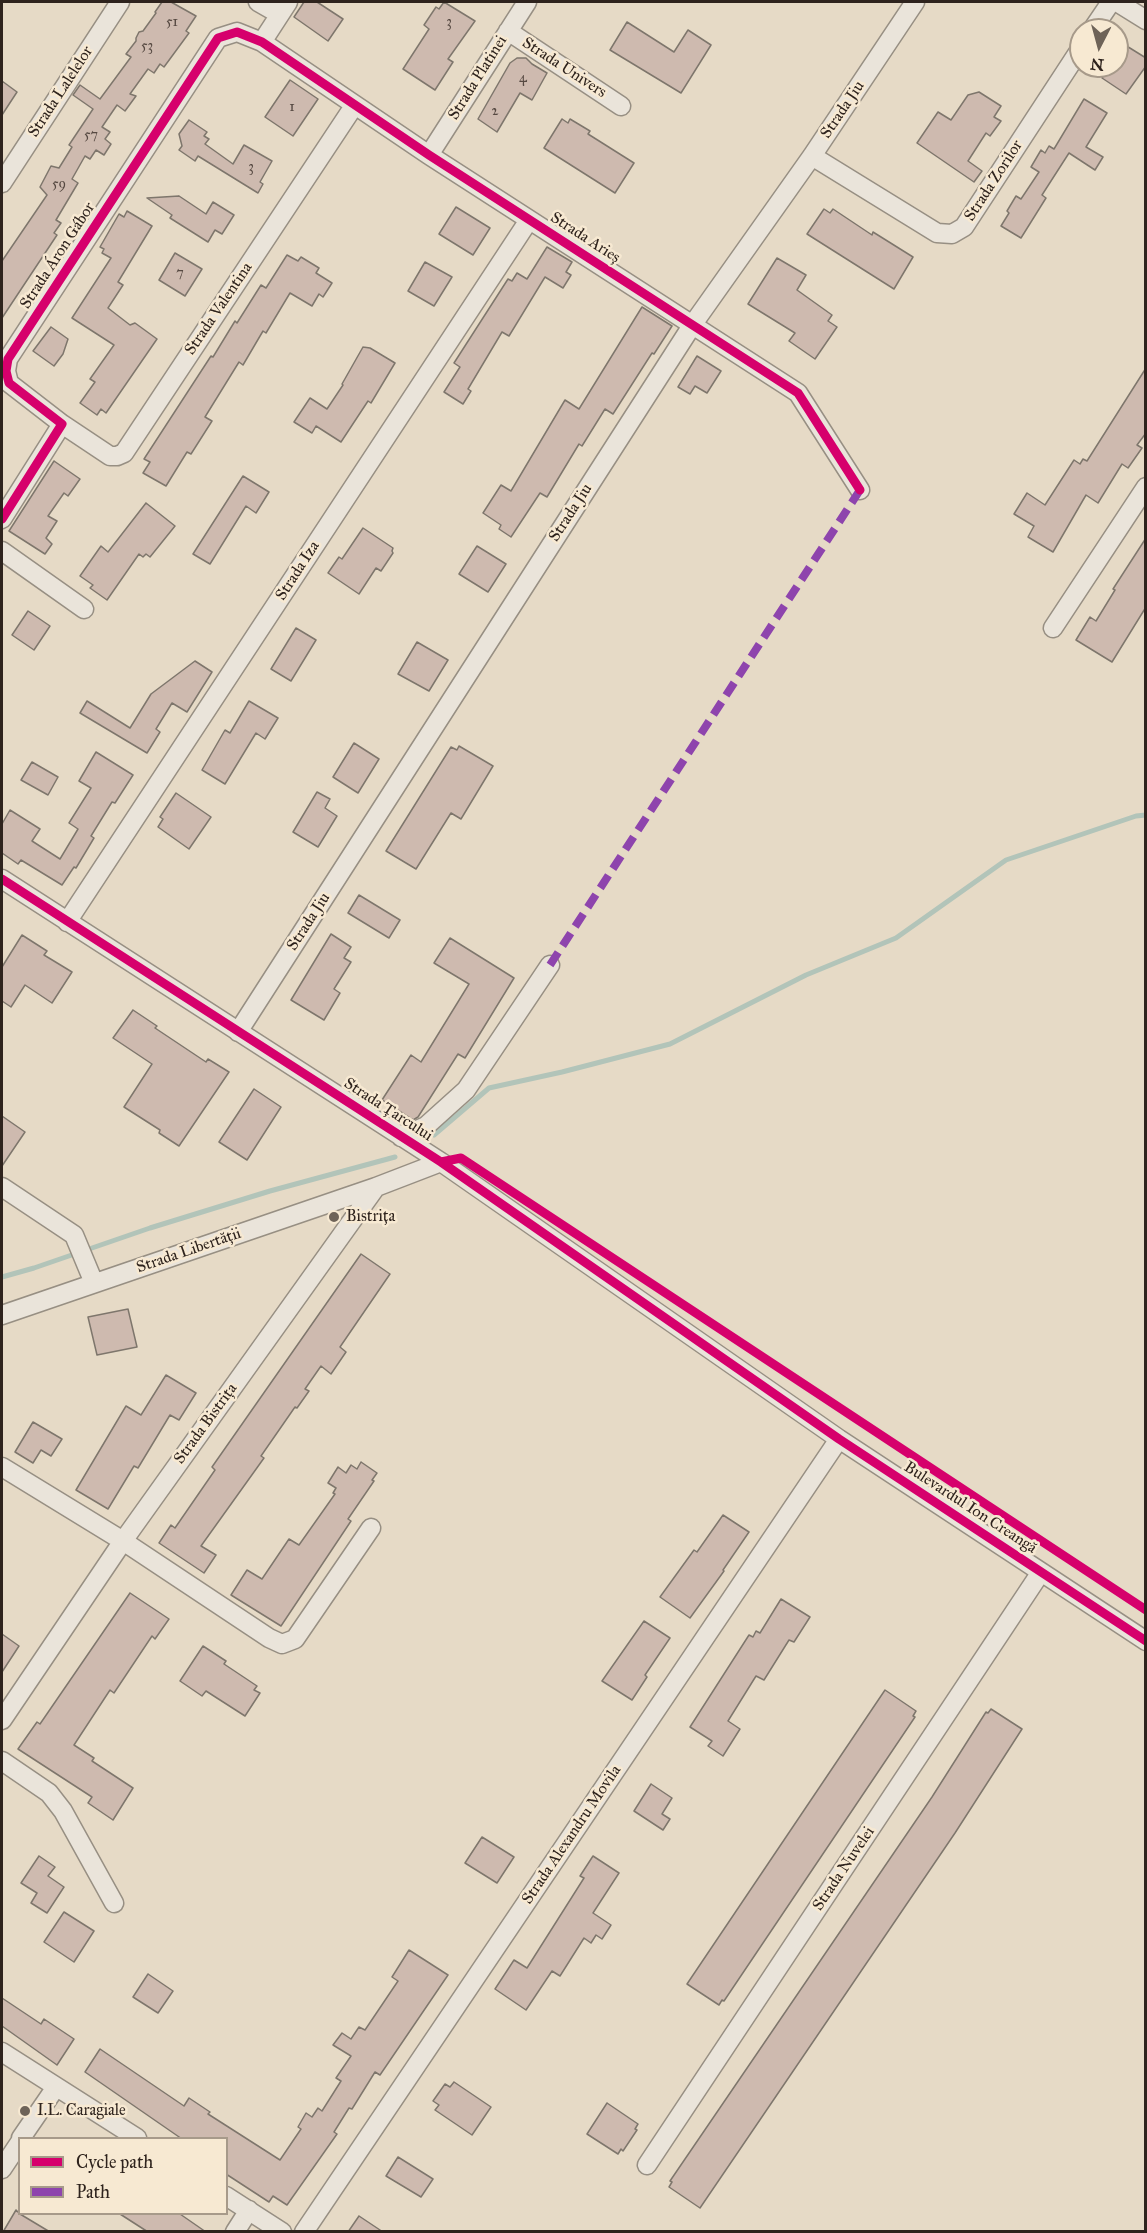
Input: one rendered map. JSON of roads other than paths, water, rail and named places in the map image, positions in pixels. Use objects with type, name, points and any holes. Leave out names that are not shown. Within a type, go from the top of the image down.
[{"type":"street","name":"Strada Lalelelor","points":[[2,183],[120,2]]},
{"type":"street","points":[[258,2],[284,8],[262,42]]},
{"type":"street","name":"Strada Platinei","points":[[429,155],[527,2]]},
{"type":"street","name":"Strada Jiu","points":[[238,1032],[693,324],[812,156],[915,2]]},
{"type":"street","points":[[1100,18],[1111,2]]},
{"type":"street","points":[[1117,2],[1146,20]]},
{"type":"street","name":"Strada Univers","points":[[508,31],[621,106]]},
{"type":"street","name":"Strada Áron Gábor","points":[[62,424],[9,383],[6,370],[8,359],[218,38],[237,32],[262,42]]},
{"type":"street","name":"Strada Arieș","points":[[262,42],[354,106],[798,393],[860,490]]},
{"type":"street","name":"Strada Zorilor","points":[[812,156],[937,233],[952,234],[964,227],[1069,66]]},
{"type":"street","name":"Strada Valentina","points":[[62,424],[110,456],[123,453],[354,106]]},
{"type":"street","name":"Strada Iza","points":[[67,922],[529,220]]},
{"type":"street","points":[[2,519],[62,424]]},
{"type":"street","points":[[1053,628],[1146,487]]},
{"type":"street","points":[[2,551],[84,609]]},
{"type":"street","name":"Strada Țarcului","points":[[2,879],[441,1162],[839,1439]]},
{"type":"street","points":[[401,1137],[426,1126],[466,1090],[550,965]]},
{"type":"street","points":[[376,1187],[441,1162]]},
{"type":"street","points":[[2,1186],[74,1235],[94,1283]]},
{"type":"street","name":"Strada Libertății","points":[[2,1315],[376,1187]]},
{"type":"street","name":"Strada Bistrița","points":[[2,1720],[123,1540],[376,1187]]},
{"type":"street","name":"Bulevardul Ion Creangă","points":[[839,1439],[1146,1641]]},
{"type":"street","name":"Strada Alexandru Movila","points":[[304,2232],[839,1439]]},
{"type":"street","points":[[2,1467],[123,1540],[269,1638],[282,1644],[295,1639],[371,1527]]},
{"type":"street","name":"Strada Nuvelei","points":[[647,2165],[1041,1572]]},
{"type":"street","points":[[2,1761],[49,1793],[63,1811],[114,1903]]},
{"type":"street","points":[[2,2052],[134,2137]]},
{"type":"street","points":[[22,2137],[56,2086]]},
{"type":"street","points":[[2,2169],[18,2143]]},
{"type":"street","points":[[228,2197],[282,2232]]},
{"type":"street","points":[[235,2232],[249,2210]]},
{"type":"waterway","points":[[434,1135],[489,1088],[670,1044],[806,975],[896,938],[1006,860],[1136,816],[1146,815]]},
{"type":"waterway","points":[[2,1277],[270,1191],[395,1157]]},
{"type":"place","name":"Bistrița","points":[[334,1217]]},
{"type":"place","name":"I.L. Caragiale","points":[[25,2111]]}]
